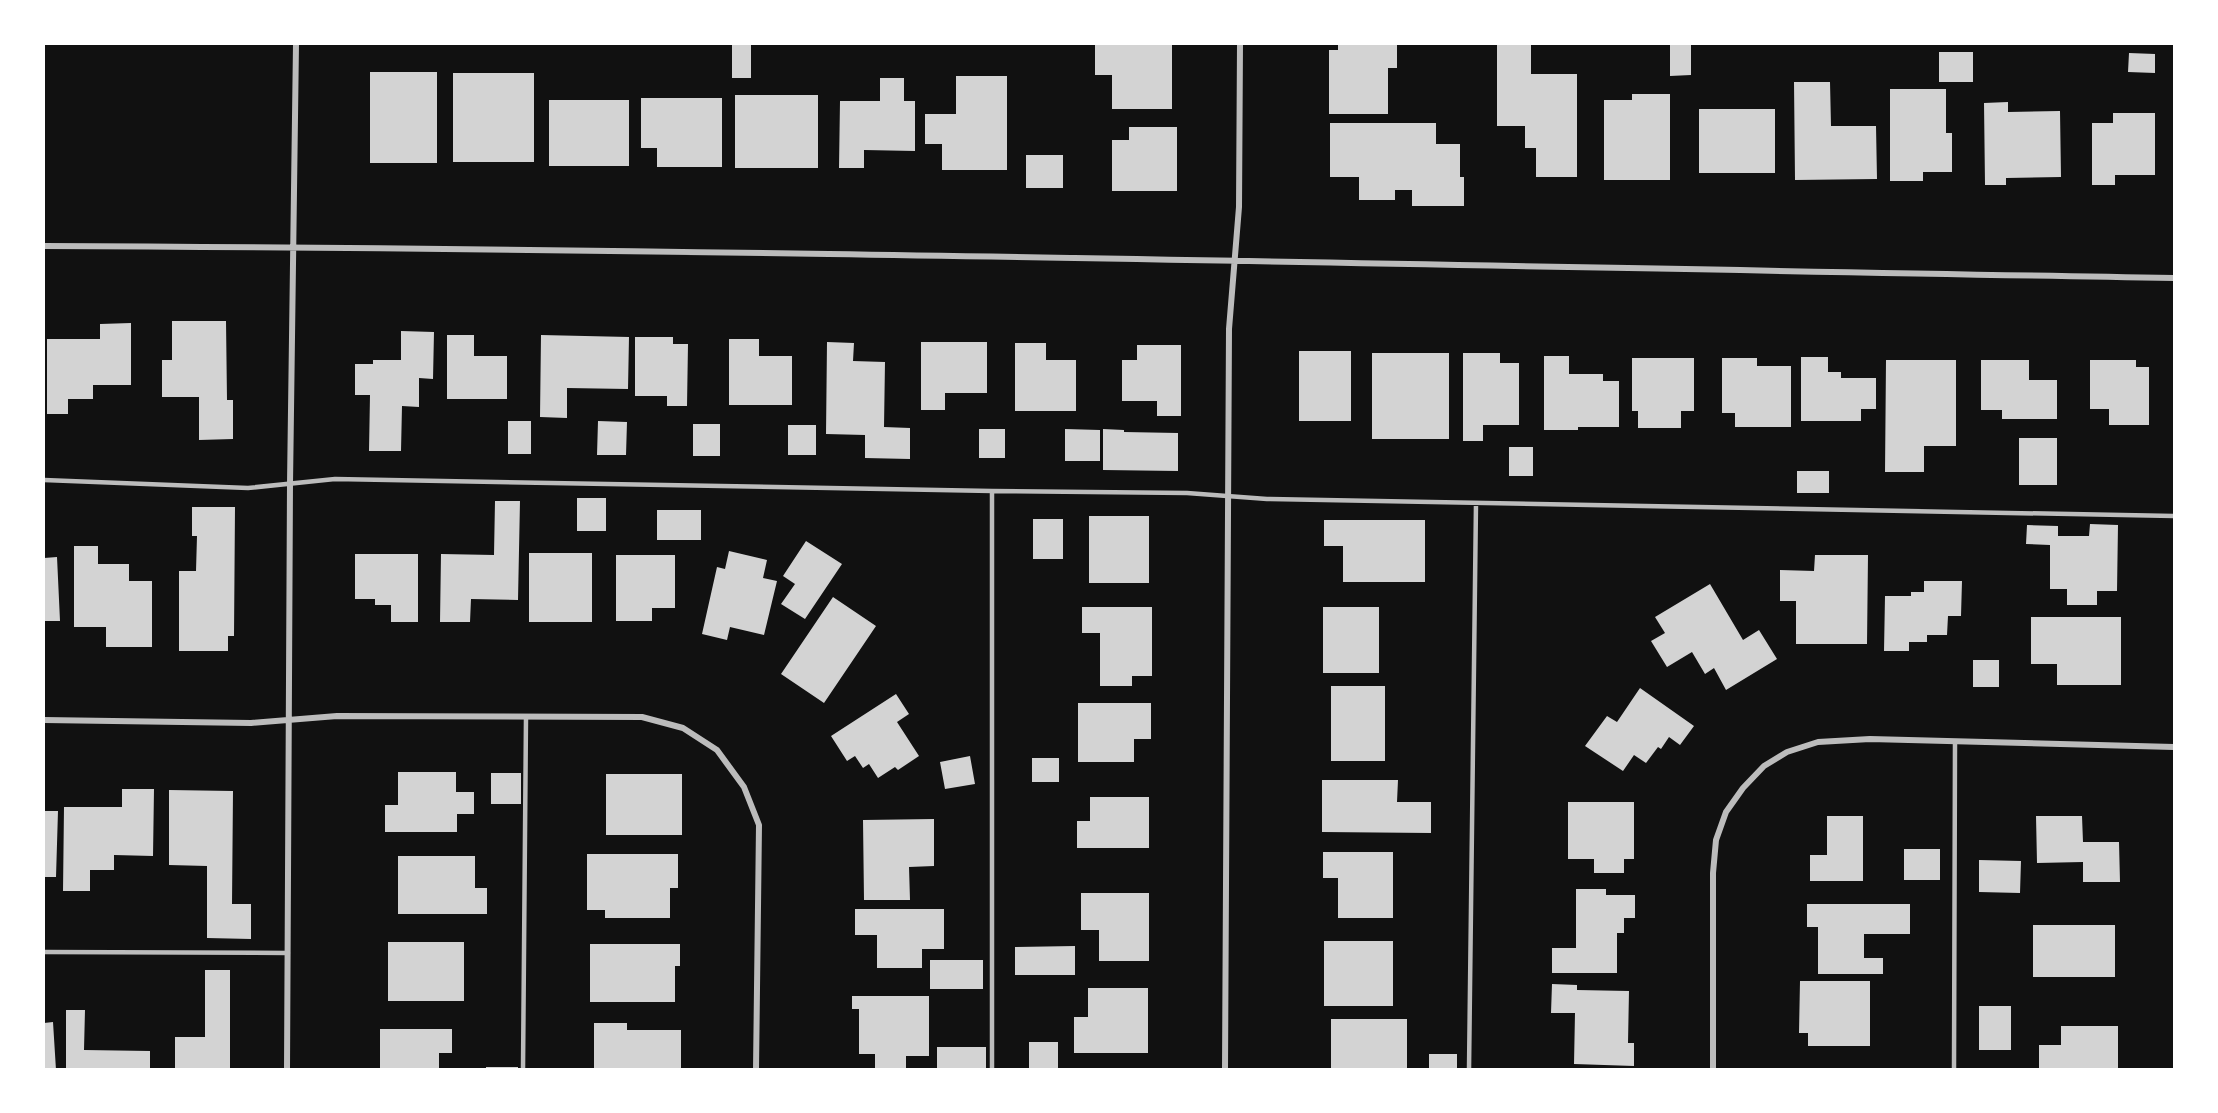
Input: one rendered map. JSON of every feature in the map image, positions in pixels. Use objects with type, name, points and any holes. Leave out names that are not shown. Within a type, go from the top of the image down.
[{"type":"street","points":[[287,1070],[292,248],[296,166],[296,44]]},
{"type":"street","points":[[1225,1070],[1230,329],[1239,207],[1240,44]]},
{"type":"street","points":[[44,246],[1235,262],[2175,278]]},
{"type":"street","points":[[44,720],[251,723],[337,716],[642,717],[683,728],[717,750],[744,787],[759,825],[756,1070]]},
{"type":"street","points":[[1713,1070],[1713,873],[1716,840],[1726,812],[1743,788],[1764,766],[1787,752],[1818,742],[1870,740],[2175,747]]},
{"type":"lane","points":[[44,480],[248,488],[335,479],[1187,493],[1267,499],[2175,516]]},
{"type":"lane","points":[[992,491],[992,1070]]},
{"type":"lane","points":[[1469,1070],[1476,503]]},
{"type":"lane","points":[[523,1070],[526,717]]},
{"type":"lane","points":[[1954,1070],[1955,742]]},
{"type":"lane","points":[[44,952],[288,953]]},
{"type":"building","points":[[732,44],[751,44],[751,78],[732,78]]},
{"type":"building","points":[[1095,44],[1172,44],[1172,109],[1112,109],[1112,75],[1095,75]]},
{"type":"building","points":[[1338,44],[1397,44],[1397,68],[1388,68],[1388,114],[1329,114],[1329,50],[1338,50]]},
{"type":"building","points":[[1497,44],[1531,44],[1531,74],[1577,74],[1577,177],[1536,177],[1536,148],[1525,148],[1525,126],[1497,126]]},
{"type":"building","points":[[1670,44],[1691,44],[1691,75],[1670,76]]},
{"type":"building","points":[[1939,52],[1973,52],[1973,82],[1939,82]]},
{"type":"building","points":[[2129,53],[2155,54],[2155,73],[2128,72]]},
{"type":"building","points":[[370,72],[437,72],[437,163],[370,163]]},
{"type":"building","points":[[453,73],[534,73],[534,162],[453,162]]},
{"type":"building","points":[[956,76],[1007,76],[1007,170],[942,170],[942,144],[925,144],[925,114],[956,114]]},
{"type":"building","points":[[880,78],[904,78],[904,101],[915,101],[915,151],[864,150],[864,168],[839,168],[840,101],[880,101]]},
{"type":"building","points":[[1794,82],[1830,82],[1831,126],[1876,126],[1877,179],[1795,180]]},
{"type":"building","points":[[1890,89],[1946,89],[1946,133],[1952,133],[1952,172],[1923,172],[1923,181],[1890,181]]},
{"type":"building","points":[[1632,94],[1670,94],[1670,180],[1604,180],[1604,100],[1632,100]]},
{"type":"building","points":[[735,95],[818,95],[818,168],[735,168]]},
{"type":"building","points":[[641,98],[722,98],[722,167],[657,167],[657,148],[641,148]]},
{"type":"building","points":[[549,100],[629,100],[629,166],[549,166]]},
{"type":"building","points":[[2008,102],[2008,112],[2060,111],[2061,177],[2006,178],[2006,185],[1985,185],[1984,103]]},
{"type":"building","points":[[1699,109],[1775,109],[1775,173],[1699,173]]},
{"type":"building","points":[[2113,113],[2155,113],[2155,175],[2115,175],[2115,185],[2092,185],[2092,123],[2113,123]]},
{"type":"building","points":[[1330,123],[1436,123],[1436,144],[1460,144],[1460,177],[1464,177],[1464,206],[1412,206],[1412,190],[1395,190],[1395,200],[1359,200],[1359,177],[1330,177]]},
{"type":"building","points":[[1129,127],[1177,127],[1177,191],[1112,191],[1112,140],[1129,140]]},
{"type":"building","points":[[1026,155],[1063,155],[1063,188],[1026,188]]},
{"type":"building","points":[[172,321],[226,321],[227,400],[233,400],[233,439],[199,440],[199,397],[162,397],[162,360],[172,360]]},
{"type":"building","points":[[131,323],[131,385],[93,385],[93,399],[68,399],[68,414],[47,414],[47,339],[100,339],[100,324]]},
{"type":"building","points":[[401,331],[434,332],[433,379],[419,378],[419,407],[402,406],[401,451],[369,451],[370,395],[355,395],[355,364],[373,364],[373,360],[401,360]]},
{"type":"building","points":[[447,335],[474,335],[474,356],[507,356],[507,399],[447,399]]},
{"type":"building","points":[[541,335],[629,337],[628,389],[567,388],[567,418],[540,417]]},
{"type":"building","points":[[635,337],[673,337],[673,344],[688,344],[687,406],[667,406],[667,396],[635,396]]},
{"type":"building","points":[[729,339],[759,339],[759,356],[792,356],[792,405],[729,405]]},
{"type":"building","points":[[827,342],[854,343],[853,361],[885,362],[884,427],[910,428],[910,459],[865,458],[865,435],[826,434]]},
{"type":"building","points":[[921,342],[987,342],[987,393],[945,393],[945,410],[921,410]]},
{"type":"building","points":[[1015,343],[1046,343],[1046,360],[1076,360],[1076,411],[1015,411]]},
{"type":"building","points":[[1137,345],[1181,345],[1181,416],[1157,416],[1157,401],[1122,401],[1122,360],[1137,360]]},
{"type":"building","points":[[1299,351],[1351,351],[1351,421],[1299,421]]},
{"type":"building","points":[[1372,353],[1449,353],[1449,439],[1372,439]]},
{"type":"building","points":[[1463,353],[1500,353],[1500,363],[1519,363],[1519,425],[1483,425],[1483,441],[1463,441]]},
{"type":"building","points":[[1544,356],[1569,356],[1569,374],[1603,374],[1603,381],[1619,381],[1619,427],[1544,430]]},
{"type":"building","points":[[1801,357],[1828,357],[1828,372],[1841,372],[1841,378],[1876,378],[1876,409],[1861,409],[1861,421],[1801,421]]},
{"type":"building","points":[[1632,358],[1694,358],[1694,411],[1681,411],[1681,428],[1638,428],[1638,411],[1632,411]]},
{"type":"building","points":[[1722,358],[1757,358],[1757,366],[1791,366],[1791,427],[1735,427],[1735,413],[1722,413]]},
{"type":"building","points":[[1886,360],[1956,360],[1956,446],[1924,446],[1924,472],[1885,472]]},
{"type":"building","points":[[1981,360],[2029,360],[2029,380],[2057,380],[2057,419],[2002,419],[2002,410],[1981,410]]},
{"type":"building","points":[[2090,360],[2136,360],[2136,367],[2149,367],[2149,425],[2109,425],[2109,409],[2090,409]]},
{"type":"building","points":[[508,421],[531,421],[531,454],[508,454]]},
{"type":"building","points":[[598,421],[627,422],[626,455],[597,455]]},
{"type":"building","points":[[693,424],[720,424],[720,456],[693,456]]},
{"type":"building","points":[[788,425],[816,425],[816,455],[788,455]]},
{"type":"building","points":[[979,429],[1005,429],[1005,458],[979,458]]},
{"type":"building","points":[[1065,429],[1100,430],[1100,461],[1065,461]]},
{"type":"building","points":[[1103,429],[1124,430],[1124,432],[1178,433],[1178,471],[1103,470]]},
{"type":"building","points":[[2019,438],[2057,438],[2057,485],[2019,485]]},
{"type":"building","points":[[1509,447],[1533,447],[1533,476],[1509,476]]},
{"type":"building","points":[[1797,471],[1829,471],[1829,493],[1797,493]]},
{"type":"building","points":[[577,498],[606,498],[606,531],[577,531]]},
{"type":"building","points":[[495,501],[520,501],[518,600],[471,599],[470,622],[440,622],[441,554],[494,555]]},
{"type":"building","points":[[192,507],[235,507],[234,636],[228,636],[228,651],[179,651],[179,571],[196,571],[197,536],[192,536]]},
{"type":"building","points":[[657,510],[701,510],[701,540],[657,540]]},
{"type":"building","points":[[1089,516],[1149,516],[1149,583],[1089,583]]},
{"type":"building","points":[[1033,519],[1063,519],[1063,559],[1033,559]]},
{"type":"building","points":[[1324,520],[1425,520],[1425,582],[1343,582],[1343,546],[1324,546]]},
{"type":"building","points":[[2090,524],[2118,525],[2117,591],[2097,591],[2097,605],[2067,605],[2067,589],[2050,589],[2050,545],[2026,544],[2027,525],[2058,526],[2058,536],[2089,536]]},
{"type":"building","points":[[806,541],[842,564],[805,619],[781,604],[795,584],[783,576]]},
{"type":"building","points":[[74,546],[98,546],[98,564],[129,564],[129,581],[152,581],[152,647],[106,647],[106,627],[74,627]]},
{"type":"building","points":[[729,551],[767,560],[763,578],[777,581],[764,635],[730,627],[727,640],[702,634],[717,567],[725,569]]},
{"type":"building","points":[[529,553],[592,553],[592,622],[529,622]]},
{"type":"building","points":[[355,554],[418,554],[418,622],[391,622],[391,605],[375,605],[375,599],[355,599]]},
{"type":"building","points":[[616,555],[675,555],[675,608],[652,608],[652,621],[616,621]]},
{"type":"building","points":[[1815,555],[1868,555],[1867,644],[1796,644],[1796,601],[1780,601],[1780,570],[1814,571]]},
{"type":"building","points":[[57,557],[60,621],[44,621],[44,558]]},
{"type":"building","points":[[1924,581],[1962,581],[1961,616],[1948,616],[1947,635],[1927,635],[1927,642],[1909,642],[1909,651],[1884,651],[1885,596],[1911,596],[1911,592],[1924,592]]},
{"type":"building","points":[[1710,584],[1743,640],[1759,630],[1777,659],[1726,690],[1714,668],[1705,674],[1692,652],[1667,667],[1651,641],[1665,633],[1655,617]]},
{"type":"building","points":[[833,597],[876,626],[824,703],[781,674]]},
{"type":"building","points":[[1082,607],[1152,607],[1152,676],[1132,676],[1132,686],[1100,686],[1100,633],[1082,633]]},
{"type":"building","points":[[1323,607],[1379,607],[1379,673],[1323,673]]},
{"type":"building","points":[[2031,617],[2121,617],[2121,685],[2057,685],[2057,664],[2031,664]]},
{"type":"building","points":[[1973,660],[1999,660],[1999,687],[1973,687]]},
{"type":"building","points":[[1331,686],[1385,686],[1385,761],[1331,761]]},
{"type":"building","points":[[1640,688],[1694,726],[1680,745],[1669,737],[1661,749],[1658,747],[1646,763],[1634,755],[1623,771],[1585,746],[1607,716],[1617,722]]},
{"type":"building","points":[[896,694],[909,714],[897,722],[919,756],[898,770],[895,767],[878,778],[869,764],[863,768],[855,756],[847,761],[831,736]]},
{"type":"building","points":[[1078,703],[1151,703],[1151,739],[1134,739],[1134,762],[1078,762]]},
{"type":"building","points":[[970,756],[975,784],[945,789],[940,762]]},
{"type":"building","points":[[1032,758],[1059,758],[1059,782],[1032,782]]},
{"type":"building","points":[[398,772],[456,772],[456,792],[474,792],[474,814],[457,814],[457,832],[385,832],[385,805],[398,805]]},
{"type":"building","points":[[491,773],[521,773],[521,804],[491,804]]},
{"type":"building","points":[[606,774],[682,774],[682,835],[606,835]]},
{"type":"building","points":[[1322,780],[1398,780],[1397,802],[1431,802],[1431,833],[1322,832]]},
{"type":"building","points":[[122,789],[154,789],[153,856],[114,855],[114,870],[90,870],[90,891],[63,891],[64,807],[122,807]]},
{"type":"building","points":[[169,790],[233,791],[232,904],[251,904],[251,939],[207,938],[207,866],[169,865]]},
{"type":"building","points":[[1090,797],[1149,797],[1149,848],[1077,848],[1077,821],[1090,821]]},
{"type":"building","points":[[1568,802],[1634,802],[1634,859],[1624,859],[1624,873],[1594,873],[1594,859],[1568,859]]},
{"type":"building","points":[[44,811],[58,811],[56,877],[44,877]]},
{"type":"building","points":[[1827,816],[1863,816],[1863,881],[1810,881],[1810,855],[1827,855]]},
{"type":"building","points":[[2036,816],[2082,816],[2083,842],[2119,842],[2120,882],[2083,882],[2083,862],[2037,863]]},
{"type":"building","points":[[934,819],[934,866],[909,867],[910,900],[864,900],[863,820]]},
{"type":"building","points":[[1904,849],[1940,849],[1940,880],[1904,880]]},
{"type":"building","points":[[1323,852],[1393,852],[1393,918],[1338,918],[1338,878],[1323,878]]},
{"type":"building","points":[[587,854],[678,854],[678,888],[670,888],[670,918],[605,918],[605,910],[587,910]]},
{"type":"building","points":[[398,856],[475,856],[475,888],[487,888],[487,914],[398,914]]},
{"type":"building","points":[[1979,860],[2021,861],[2020,893],[1979,892]]},
{"type":"building","points":[[1576,889],[1606,889],[1606,895],[1635,895],[1635,918],[1624,918],[1624,933],[1617,933],[1617,973],[1552,973],[1552,948],[1576,948]]},
{"type":"building","points":[[1081,893],[1149,893],[1149,961],[1099,961],[1099,930],[1081,930]]},
{"type":"building","points":[[1807,904],[1910,904],[1910,934],[1864,934],[1864,958],[1883,958],[1883,974],[1818,974],[1818,927],[1807,927]]},
{"type":"building","points":[[855,909],[944,909],[944,949],[922,949],[922,968],[877,968],[877,935],[855,935]]},
{"type":"building","points":[[2033,925],[2115,925],[2115,977],[2033,977]]},
{"type":"building","points":[[1324,941],[1393,941],[1393,1006],[1324,1006]]},
{"type":"building","points":[[388,942],[464,942],[464,1001],[388,1001]]},
{"type":"building","points":[[590,944],[680,944],[680,966],[675,966],[675,1002],[590,1002]]},
{"type":"building","points":[[1075,946],[1075,975],[1015,975],[1015,947]]},
{"type":"building","points":[[930,960],[983,960],[983,989],[930,989]]},
{"type":"building","points":[[205,970],[230,970],[230,1070],[175,1070],[175,1037],[205,1037]]},
{"type":"building","points":[[1800,981],[1870,981],[1870,1046],[1808,1046],[1808,1033],[1799,1033]]},
{"type":"building","points":[[1552,984],[1577,985],[1577,990],[1629,991],[1628,1043],[1634,1043],[1634,1066],[1574,1064],[1575,1013],[1551,1013]]},
{"type":"building","points":[[1088,988],[1148,988],[1148,1053],[1074,1053],[1074,1017],[1088,1017]]},
{"type":"building","points":[[852,996],[929,996],[929,1056],[906,1056],[906,1070],[875,1070],[875,1054],[859,1054],[859,1009],[852,1009]]},
{"type":"building","points":[[1979,1006],[2011,1006],[2011,1050],[1979,1050]]},
{"type":"building","points":[[66,1010],[85,1010],[84,1050],[150,1051],[150,1070],[66,1070]]},
{"type":"building","points":[[1331,1019],[1407,1019],[1407,1070],[1331,1070]]},
{"type":"building","points":[[53,1022],[56,1070],[44,1070],[44,1023]]},
{"type":"building","points":[[594,1023],[627,1023],[627,1030],[681,1030],[681,1070],[594,1070]]},
{"type":"building","points":[[2061,1026],[2118,1026],[2118,1070],[2039,1070],[2039,1045],[2061,1045]]},
{"type":"building","points":[[380,1029],[452,1029],[452,1053],[439,1053],[439,1070],[380,1070]]},
{"type":"building","points":[[1029,1042],[1058,1042],[1058,1068],[1029,1068]]},
{"type":"building","points":[[937,1047],[986,1047],[986,1070],[937,1070]]},
{"type":"building","points":[[1429,1054],[1457,1054],[1457,1070],[1429,1070]]},
{"type":"building","points":[[486,1067],[518,1067],[518,1070],[486,1070]]}]
